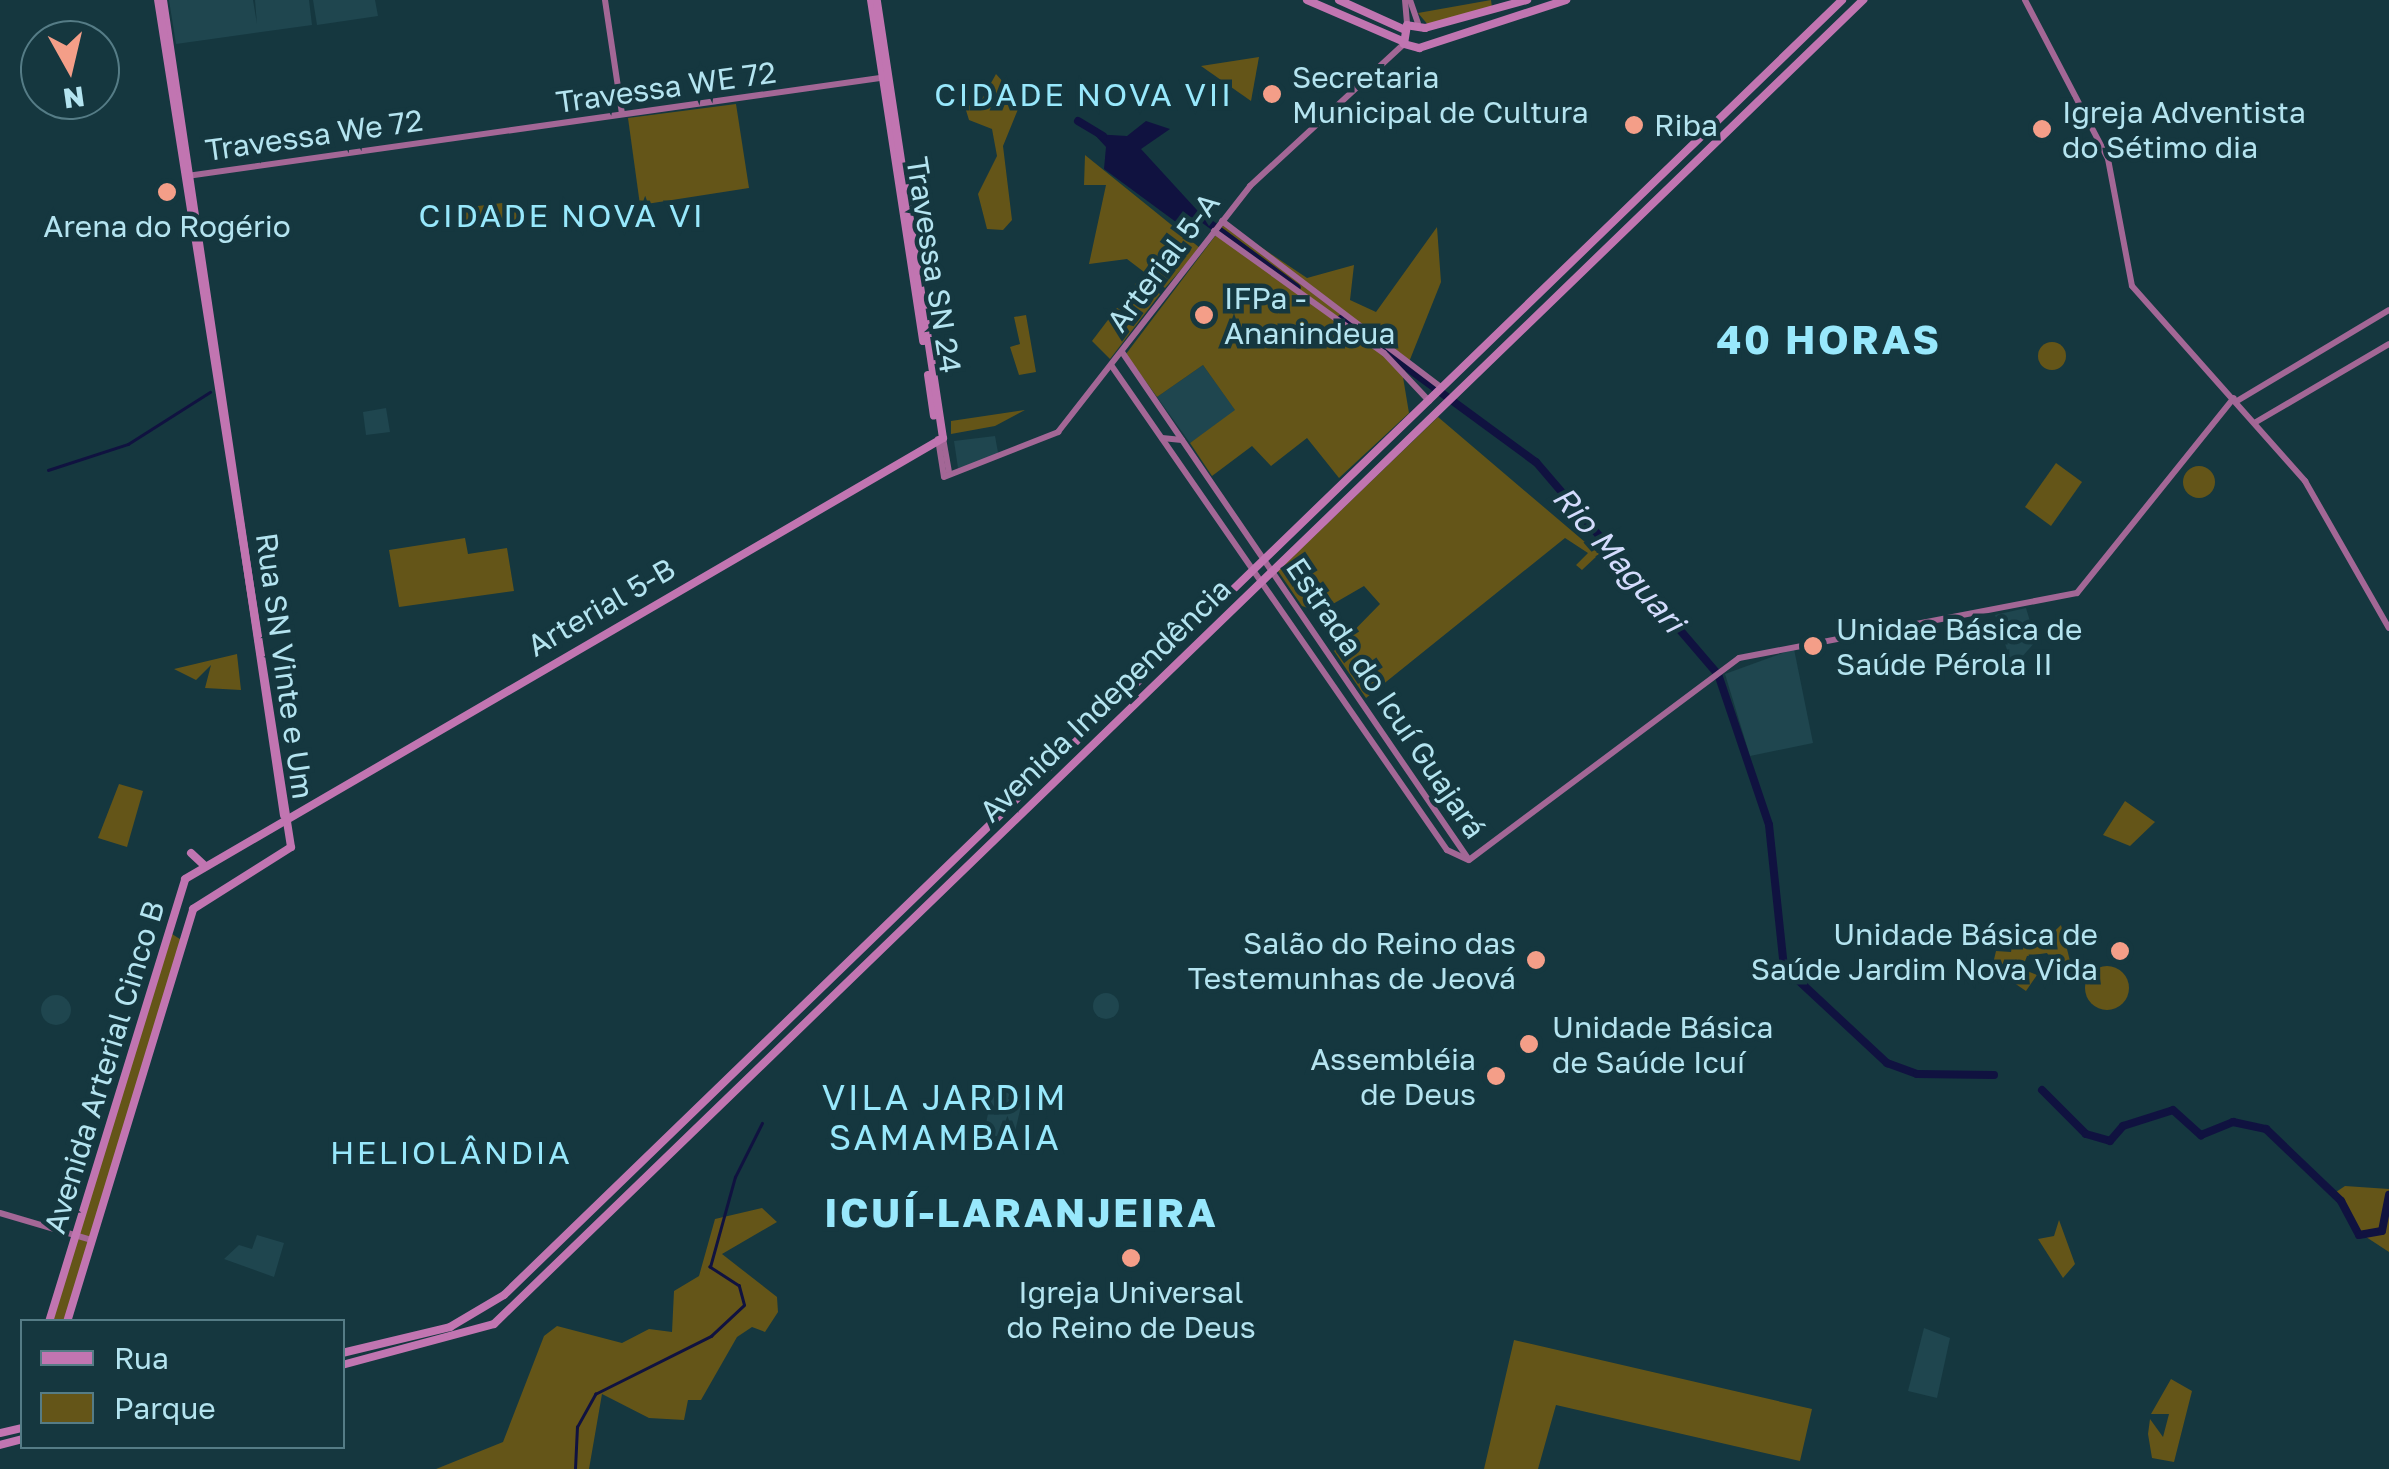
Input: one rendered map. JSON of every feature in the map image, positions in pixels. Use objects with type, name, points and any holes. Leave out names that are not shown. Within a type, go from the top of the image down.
[{"type":"main road","name":"Rua SN Vinte e Um","points":[[160,0],[284,820]]},
{"type":"main road","points":[[605,0],[622,114]]},
{"type":"main road","name":"Travessa SN 24","points":[[874,0],[946,475]]},
{"type":"main road","points":[[1307,0],[1403,43],[1425,44],[1566,0]]},
{"type":"main road","points":[[1339,0],[1405,27],[1527,0]]},
{"type":"main road","points":[[1403,43],[1407,0]]},
{"type":"main road","points":[[1407,0],[1422,26],[1425,44]]},
{"type":"main road","name":"Avenida Independência","points":[[345,1351],[425,1334],[494,1304],[1842,0]]},
{"type":"main road","name":"Avenida Independência","points":[[345,1364],[485,1332],[1864,0]]},
{"type":"main road","points":[[2025,0],[2108,159],[2132,286],[2256,422],[2325,512],[2389,628]]},
{"type":"main road","name":"Arterial 5-A","points":[[946,475],[1058,432],[1228,213],[1403,43]]},
{"type":"main road","name":"Travessa WE 72","points":[[450,138],[886,77]]},
{"type":"main road","points":[[1737,103],[1746,112]]},
{"type":"main road","name":"Travessa We 72","points":[[187,176],[450,138]]},
{"type":"main road","points":[[1218,226],[1442,389]]},
{"type":"main road","points":[[1218,226],[1384,354],[1429,400]]},
{"type":"main road","points":[[1469,860],[1720,670],[1796,641],[1917,629],[2076,592],[2236,400],[2389,310]]},
{"type":"main road","points":[[2256,422],[2389,344]]},
{"type":"main road","name":"Estrada do Icuí Guajará","points":[[1122,352],[1469,860]]},
{"type":"main road","name":"Estrada do Icuí Guajará","points":[[1112,365],[1451,853],[1469,860]]},
{"type":"main road","points":[[1162,438],[1182,440]]},
{"type":"main road","name":"Arterial 5-B","points":[[284,820],[940,439]]},
{"type":"main road","points":[[1332,496],[1336,509]]},
{"type":"main road","points":[[1241,553],[1254,543]]},
{"type":"main road","points":[[1190,634],[1197,643]]},
{"type":"main road","points":[[67,1319],[193,909],[291,847],[284,820]]},
{"type":"main road","name":"Avenida Arterial Cinco B","points":[[51,1319],[185,879],[284,820]]},
{"type":"main road","points":[[1451,853],[1461,849]]},
{"type":"main road","points":[[191,852],[204,865]]},
{"type":"main road","points":[[815,996],[823,1003]]},
{"type":"main road","points":[[623,1183],[632,1190]]},
{"type":"main road","points":[[0,1213],[91,1240]]},
{"type":"main road","points":[[425,1334],[427,1346]]},
{"type":"shaded area","points":[[169,0],[253,0],[257,24],[255,0],[309,0],[312,25],[176,44]]},
{"type":"shaded area","points":[[313,0],[375,0],[378,16],[317,25]]},
{"type":"shaded area","points":[[1146,121],[1170,129],[1141,149],[1207,221],[1186,216],[1180,225],[1104,169],[1106,147],[1094,134],[1127,136]]},
{"type":"shaded area","points":[[1203,365],[1236,411],[1190,443],[1157,397]]},
{"type":"shaded area","points":[[386,408],[390,432],[366,435],[363,412]]},
{"type":"shaded area","points":[[995,436],[999,458],[958,468],[954,441]]},
{"type":"shaded area","points":[[2026,608],[2036,641],[2013,667],[1995,615]]},
{"type":"shaded area","points":[[1794,649],[1813,743],[1750,756],[1725,674]]},
{"type":"shaded area","points":[[1106,993],[1116,996],[1116,1016],[1106,1019],[1096,1016],[1093,1006],[1096,996]]},
{"type":"shaded area","points":[[56,995],[67,999],[71,1010],[67,1021],[56,1025],[45,1021],[41,1010],[45,999]]},
{"type":"shaded area","points":[[995,1080],[1012,1084],[1008,1099],[1022,1102],[1013,1140],[984,1133]]},
{"type":"shaded area","points":[[257,1235],[284,1243],[274,1277],[224,1259],[239,1245],[252,1249]]},
{"type":"shaded area","points":[[1924,1328],[1950,1338],[1937,1398],[1908,1391]]},
{"type":"green space","points":[[1491,0],[1492,8],[1429,26],[1418,13]]},
{"type":"green space","points":[[1259,57],[1251,101],[1201,66]]},
{"type":"green space","points":[[996,74],[1021,102],[1003,146],[1012,220],[1003,230],[987,229],[978,194],[997,156],[992,129],[969,120],[965,107],[981,101]]},
{"type":"green space","points":[[736,104],[749,188],[640,205],[628,118]]},
{"type":"green space","points":[[1085,155],[1200,248],[1165,288],[1127,259],[1089,264],[1106,185],[1084,185]]},
{"type":"green space","points":[[517,201],[520,222],[465,230],[462,208]]},
{"type":"green space","points":[[1225,223],[1307,278],[1354,265],[1350,300],[1376,312],[1437,227],[1441,282],[1403,377],[1409,413],[1339,478],[1307,438],[1271,466],[1252,446],[1212,476],[1190,443],[1235,410],[1203,365],[1157,397],[1126,354]]},
{"type":"green space","points":[[1139,279],[1160,294],[1110,359],[1092,341]]},
{"type":"green space","points":[[1026,315],[1036,372],[1019,375],[1010,347],[1020,344],[1014,317]]},
{"type":"green space","points":[[2052,342],[2062,346],[2066,356],[2062,366],[2052,370],[2042,366],[2038,356],[2042,346]]},
{"type":"green space","points":[[1025,410],[995,426],[951,434],[951,421]]},
{"type":"green space","points":[[1438,417],[1599,554],[1582,570],[1576,565],[1588,553],[1565,538],[1366,698],[1334,651],[1380,604],[1364,586],[1319,612],[1302,606],[1278,571]]},
{"type":"green space","points":[[2056,463],[2082,482],[2051,526],[2025,507]]},
{"type":"green space","points":[[2199,466],[2210,471],[2215,482],[2210,493],[2199,498],[2188,493],[2183,482],[2188,471]]},
{"type":"green space","points":[[465,538],[468,554],[507,548],[514,591],[399,607],[389,550]]},
{"type":"green space","points":[[237,654],[241,690],[205,688],[211,665],[196,680],[174,669]]},
{"type":"green space","points":[[119,784],[143,791],[127,847],[98,838]]},
{"type":"green space","points":[[2125,801],[2155,822],[2130,846],[2103,835]]},
{"type":"green space","points":[[2061,925],[2072,969],[2058,971],[2047,953],[2027,956],[2022,969],[2037,975],[2026,991],[1992,968],[1996,951],[2011,952],[2015,931],[2028,929],[2038,947]]},
{"type":"green space","points":[[172,934],[183,941],[67,1319],[52,1319]]},
{"type":"green space","points":[[2107,966],[2123,972],[2129,988],[2123,1004],[2107,1010],[2091,1004],[2085,988],[2091,972]]},
{"type":"green space","points":[[2345,1186],[2389,1189],[2389,1252],[2360,1233],[2333,1194]]},
{"type":"green space","points":[[762,1208],[777,1222],[722,1254],[777,1297],[778,1312],[765,1332],[752,1327],[737,1337],[701,1400],[688,1400],[684,1420],[649,1418],[602,1394],[589,1469],[436,1469],[503,1442],[544,1336],[557,1326],[622,1343],[649,1329],[672,1332],[674,1291],[699,1276],[715,1219]]},
{"type":"green space","points":[[2059,1220],[2075,1264],[2063,1278],[2038,1239],[2054,1236]]},
{"type":"green space","points":[[1514,1340],[1812,1409],[1800,1461],[1556,1405],[1538,1469],[1484,1469]]},
{"type":"green space","points":[[2171,1379],[2192,1391],[2174,1462],[2152,1458],[2148,1434],[2150,1419],[2163,1437],[2169,1414],[2151,1414]]},
{"type":"waterway","name":"Rio Maguari","points":[[1078,121],[1103,136]]},
{"type":"waterway","points":[[1201,217],[1297,288]]},
{"type":"waterway","name":"Rio Maguari","points":[[1341,319],[1536,462],[1718,674],[1769,825],[1784,967],[1887,1063],[1917,1074],[1994,1075]]},
{"type":"waterway","points":[[48,470],[128,444],[210,392]]},
{"type":"waterway","name":"Rio Maguari","points":[[2042,1090],[2086,1134],[2110,1141],[2123,1126],[2173,1110],[2201,1135],[2233,1122],[2266,1129],[2341,1201],[2359,1235],[2382,1231],[2389,1195]]},
{"type":"waterway","name":"Rio Maguari","points":[[575,1469],[577,1427],[595,1394],[711,1336],[744,1305],[739,1286],[710,1267],[735,1177],[762,1123]]},
{"type":"place","name":"Secretaria Municipal de Cultura","points":[[1272,94]]},
{"type":"place","name":"Riba","points":[[1634,125]]},
{"type":"place","name":"Igreja Adventista do Sétimo dia","points":[[2042,129]]},
{"type":"place","name":"Arena do Rogério","points":[[167,192]]},
{"type":"place","name":"IFPa - Ananindeua","points":[[1204,315]]},
{"type":"place","name":"Unidae Básica de Saúde Pérola II","points":[[1813,646]]},
{"type":"place","name":"Unidade Básica de Saúde Jardim Nova Vida","points":[[2120,951]]},
{"type":"place","name":"Salão do Reino das Testemunhas de Jeová","points":[[1536,960]]},
{"type":"place","name":"Unidade Básica de Saúde Icuí","points":[[1529,1044]]},
{"type":"place","name":"Assembléia de Deus","points":[[1496,1076]]},
{"type":"place","name":"Igreja Universal do Reino de Deus","points":[[1131,1258]]},
{"type":"district","name":"CIDADE NOVA VII","points":[[1084,94]]},
{"type":"district","name":"CIDADE NOVA VI","points":[[562,215]]},
{"type":"district","name":"40 HORAS","points":[[1829,339]]},
{"type":"district","name":"VILA JARDIM SAMAMBAIA","points":[[945,1117]]},
{"type":"district","name":"HELIOLÂNDIA","points":[[451,1152]]},
{"type":"district","name":"ICUÍ-LARANJEIRA","points":[[1021,1212]]}]
